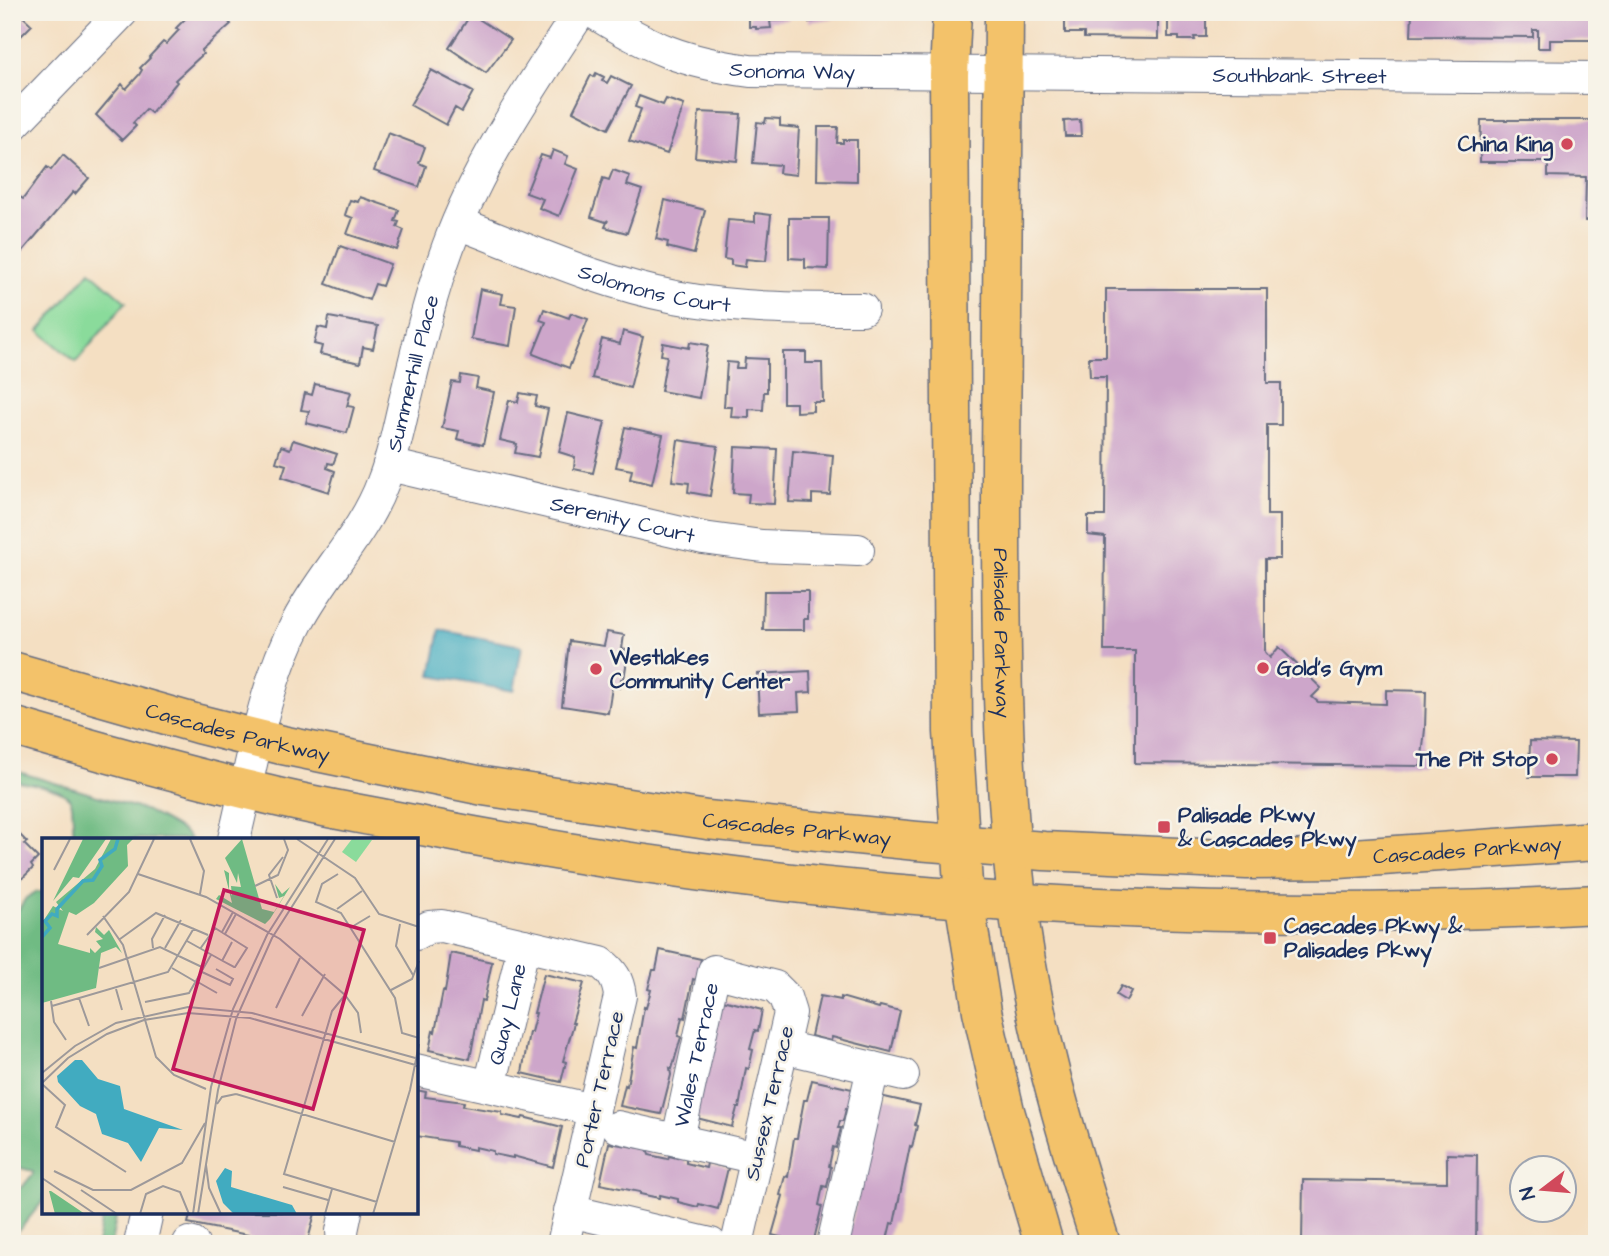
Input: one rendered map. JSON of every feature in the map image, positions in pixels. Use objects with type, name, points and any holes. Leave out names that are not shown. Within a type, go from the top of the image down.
[{"type":"main road","points":[[951,12],[949,74],[953,691],[964,899],[982,1011],[999,1086],[1022,1175],[1044,1244]]},
{"type":"main road","name":"Palisade Parkway","points":[[1004,12],[1000,655],[1012,848],[1017,901],[1049,1069],[1074,1161],[1101,1244]]},
{"type":"main road","name":"Cascades Parkway","points":[[12,671],[257,739],[482,786],[707,820],[1012,848],[1247,860],[1339,859],[1595,840]]},
{"type":"main road","points":[[12,726],[246,790],[532,848],[836,888],[964,899],[1268,913],[1476,911],[1590,906]]},
{"type":"street","points":[[13,124],[121,12]]},
{"type":"street","name":"Summerhill Place","points":[[234,838],[275,674],[296,624],[316,589],[366,520],[389,465],[429,305],[458,223],[484,167],[523,99],[580,12]]},
{"type":"street","name":"Sonoma Way","points":[[593,12],[634,38],[674,56],[711,66],[750,71],[1003,75]]},
{"type":"street","name":"Southbank Street","points":[[1003,75],[1597,78]]},
{"type":"street","name":"Solomons Court","points":[[458,223],[613,281],[673,297],[724,305],[862,309]]},
{"type":"street","name":"Serenity Court","points":[[389,465],[704,538],[762,546],[858,550]]},
{"type":"street","name":"Porter Terrace","points":[[418,933],[429,927],[442,926],[601,963],[611,971],[618,982],[620,996],[606,1118],[570,1211],[563,1244]]},
{"type":"street","name":"Quay Lane","points":[[490,1086],[524,945]]},
{"type":"street","name":"Wales Terrace","points":[[678,1139],[715,971]]},
{"type":"street","name":"Sussex Terrace","points":[[715,971],[775,987],[785,998],[790,1013],[737,1244]]},
{"type":"street","points":[[783,1047],[904,1075]]},
{"type":"street","points":[[833,1244],[873,1068]]},
{"type":"street","name":"Quay Lane","points":[[418,1070],[490,1086],[606,1118]]},
{"type":"street","name":"Wales Terrace","points":[[606,1118],[757,1158]]},
{"type":"street","points":[[570,1211],[705,1243]]},
{"type":"street","points":[[140,1244],[147,1214]]},
{"type":"street","points":[[343,1244],[342,1231],[346,1214]]},
{"type":"green space","points":[[90,271],[126,302],[76,362],[39,331]]},
{"type":"green space","points":[[12,770],[147,811],[178,828],[189,838],[74,838],[72,805],[64,794],[12,780]]},
{"type":"green space","points":[[36,892],[42,892],[42,1202],[21,1228],[12,1234],[12,1193],[24,1185],[33,1174],[33,1171],[12,1166],[12,919],[26,898]]},
{"type":"green space","points":[[103,1214],[117,1214],[111,1244],[97,1244]]},
{"type":"water","points":[[440,630],[522,646],[514,691],[431,676]]},
{"type":"building","points":[[12,12],[18,12],[32,25],[12,45]]},
{"type":"building","points":[[196,12],[218,12],[231,24],[201,51],[203,54],[175,80],[177,82],[151,113],[146,109],[133,123],[136,126],[122,140],[96,115],[122,84],[126,89],[139,75],[142,70],[140,68],[149,57],[163,42],[166,44],[179,30],[176,28],[190,14],[192,16]]},
{"type":"building","points":[[749,12],[788,12],[789,20],[770,21],[771,28],[756,29],[749,27]]},
{"type":"building","points":[[808,12],[849,12],[849,16],[809,22]]},
{"type":"building","points":[[1065,12],[1158,12],[1158,39],[1084,38],[1084,33],[1065,33]]},
{"type":"building","points":[[1168,12],[1206,12],[1206,37],[1179,40],[1179,37],[1168,37]]},
{"type":"building","points":[[1412,12],[1597,12],[1597,40],[1550,40],[1550,48],[1538,48],[1538,30],[1533,30],[1533,37],[1411,36]]},
{"type":"building","points":[[471,14],[511,40],[486,73],[449,48]]},
{"type":"building","points":[[431,70],[473,92],[462,112],[455,108],[446,125],[410,105]]},
{"type":"building","points":[[596,73],[604,77],[602,81],[607,83],[611,76],[631,86],[608,129],[573,111],[591,75],[594,77]]},
{"type":"building","points":[[639,96],[663,105],[666,99],[684,105],[667,154],[629,141],[641,109],[635,107]]},
{"type":"building","points":[[699,112],[741,114],[737,161],[695,157]]},
{"type":"building","points":[[766,118],[780,119],[780,126],[799,128],[796,175],[779,173],[780,165],[753,163],[757,122],[765,123]]},
{"type":"building","points":[[1080,120],[1081,136],[1065,136],[1064,121]]},
{"type":"building","points":[[1481,120],[1597,120],[1597,221],[1585,221],[1586,177],[1548,176],[1548,162],[1480,162]]},
{"type":"building","points":[[818,127],[838,127],[837,143],[857,140],[857,181],[817,180]]},
{"type":"building","points":[[388,133],[425,147],[419,163],[426,166],[419,187],[374,171]]},
{"type":"building","points":[[553,150],[568,156],[565,164],[578,169],[559,216],[539,208],[543,199],[526,193],[541,155],[550,158]]},
{"type":"building","points":[[63,155],[89,178],[75,194],[73,192],[22,252],[20,250],[12,258],[12,206],[20,197],[23,199],[47,167],[51,170]]},
{"type":"building","points":[[613,170],[630,176],[627,185],[642,190],[627,233],[605,227],[608,220],[606,222],[591,217],[603,178],[609,180]]},
{"type":"building","points":[[360,197],[399,210],[395,221],[399,222],[397,227],[404,230],[397,250],[347,234],[353,218],[345,215],[350,200],[358,202]]},
{"type":"building","points":[[665,200],[705,210],[694,254],[667,247],[668,242],[656,239]]},
{"type":"building","points":[[755,213],[771,215],[766,261],[746,259],[745,267],[731,265],[731,260],[724,259],[728,220],[755,222]]},
{"type":"building","points":[[789,218],[829,218],[828,269],[805,268],[805,259],[789,258]]},
{"type":"building","points":[[340,246],[390,264],[382,286],[375,284],[369,300],[326,284]]},
{"type":"building","points":[[480,289],[503,294],[501,304],[516,306],[510,346],[471,339]]},
{"type":"building","points":[[1106,289],[1267,289],[1267,383],[1281,383],[1281,425],[1267,425],[1267,515],[1280,515],[1280,559],[1265,559],[1265,652],[1270,658],[1279,647],[1321,688],[1312,697],[1318,702],[1386,704],[1386,690],[1426,691],[1421,766],[1135,763],[1135,651],[1104,651],[1105,537],[1088,535],[1088,516],[1105,516],[1106,377],[1090,377],[1089,357],[1106,357]]},
{"type":"building","points":[[544,309],[569,318],[571,313],[588,319],[569,368],[533,354],[546,322],[540,320]]},
{"type":"building","points":[[329,317],[378,326],[373,349],[363,347],[360,363],[320,354],[322,346],[314,344],[318,327],[327,329]]},
{"type":"building","points":[[623,331],[643,337],[630,388],[592,378],[602,339],[620,344]]},
{"type":"building","points":[[690,342],[708,345],[699,398],[661,391],[667,356],[661,355],[663,343],[689,348]]},
{"type":"building","points":[[783,352],[806,352],[806,363],[822,363],[823,402],[813,402],[813,411],[796,412],[796,403],[783,403]]},
{"type":"building","points":[[745,358],[767,359],[767,392],[764,392],[763,410],[749,409],[749,418],[731,417],[732,407],[724,407],[727,362],[737,363],[736,368],[744,368]]},
{"type":"building","points":[[461,375],[478,378],[476,388],[494,392],[483,445],[457,439],[459,431],[442,428],[452,382],[460,383]]},
{"type":"building","points":[[315,384],[351,392],[347,406],[354,407],[347,433],[306,423],[309,411],[301,410],[305,393],[312,395]]},
{"type":"building","points":[[520,393],[537,396],[535,406],[548,409],[538,457],[515,453],[517,444],[500,440],[509,400],[518,402]]},
{"type":"building","points":[[568,413],[605,422],[593,473],[574,469],[575,457],[559,452]]},
{"type":"building","points":[[625,427],[663,435],[652,484],[630,479],[632,470],[616,467]]},
{"type":"building","points":[[293,440],[337,454],[333,464],[328,463],[327,468],[335,471],[329,492],[282,477],[286,465],[276,462],[281,446],[290,449]]},
{"type":"building","points":[[678,440],[718,446],[710,496],[688,492],[689,483],[672,481]]},
{"type":"building","points":[[735,447],[777,449],[774,504],[748,503],[749,494],[733,493]]},
{"type":"building","points":[[793,451],[833,455],[830,495],[812,494],[812,503],[789,502]]},
{"type":"building","points":[[764,591],[808,591],[808,619],[804,619],[804,630],[763,630]]},
{"type":"building","name":"Westlakes Community Center","points":[[607,632],[624,635],[622,649],[626,650],[627,660],[620,688],[612,687],[608,713],[562,706],[569,641],[604,646]]},
{"type":"building","points":[[810,671],[811,692],[798,693],[799,711],[759,713],[757,674]]},
{"type":"building","name":"The Pit Stop","points":[[1530,741],[1576,742],[1575,777],[1529,777]]},
{"type":"building","points":[[20,835],[27,842],[24,844],[38,858],[31,865],[33,868],[12,888],[12,836],[16,839]]},
{"type":"building","points":[[660,950],[701,959],[696,980],[693,979],[685,1018],[682,1017],[678,1036],[681,1037],[672,1069],[670,1068],[671,1075],[661,1114],[620,1106]]},
{"type":"building","points":[[451,953],[492,962],[484,1001],[481,1000],[470,1059],[429,1050],[443,991],[445,992]]},
{"type":"building","points":[[544,974],[584,983],[563,1061],[566,1062],[561,1082],[522,1073]]},
{"type":"building","points":[[1121,986],[1131,991],[1126,1001],[1116,995]]},
{"type":"building","points":[[820,996],[841,1000],[841,997],[900,1011],[891,1052],[832,1037],[831,1041],[811,1036]]},
{"type":"building","points":[[723,1000],[762,1010],[732,1127],[693,1117]]},
{"type":"building","points":[[812,1080],[852,1089],[848,1110],[846,1109],[838,1128],[841,1128],[836,1148],[833,1147],[827,1187],[823,1186],[819,1205],[822,1206],[813,1244],[808,1244],[772,1235],[783,1196],[780,1195],[785,1176],[788,1177],[794,1138],[797,1138],[804,1100],[807,1100]]},
{"type":"building","points":[[418,1090],[426,1092],[425,1097],[464,1102],[463,1106],[502,1112],[502,1115],[523,1117],[562,1127],[553,1167],[513,1156],[493,1154],[493,1151],[475,1147],[475,1150],[455,1146],[455,1142],[418,1136]]},
{"type":"building","points":[[880,1096],[920,1105],[915,1125],[917,1126],[912,1147],[910,1146],[894,1224],[891,1223],[886,1244],[847,1244]]},
{"type":"building","points":[[609,1143],[647,1149],[649,1155],[668,1159],[669,1156],[686,1158],[686,1163],[706,1168],[707,1163],[728,1168],[718,1209],[699,1204],[698,1207],[678,1202],[678,1199],[660,1195],[659,1198],[600,1184]]},
{"type":"building","points":[[1447,1154],[1477,1155],[1476,1244],[1302,1244],[1303,1180],[1447,1182]]},
{"type":"building","points":[[190,1214],[315,1214],[307,1244],[281,1244],[267,1240],[266,1243],[247,1238],[248,1235],[188,1223]]},
{"type":"place","name":"China King","points":[[1567,144]]},
{"type":"place","name":"Gold's Gym","points":[[1263,668]]},
{"type":"place","name":"Westlakes Community Center","points":[[596,669]]},
{"type":"place","name":"The Pit Stop","points":[[1552,759]]},
{"type":"place","name":"Palisade Pkwy & Cascades Pkwy","points":[[1164,827]]},
{"type":"place","name":"Cascades Pkwy & Palisades Pkwy","points":[[1270,938]]}]
